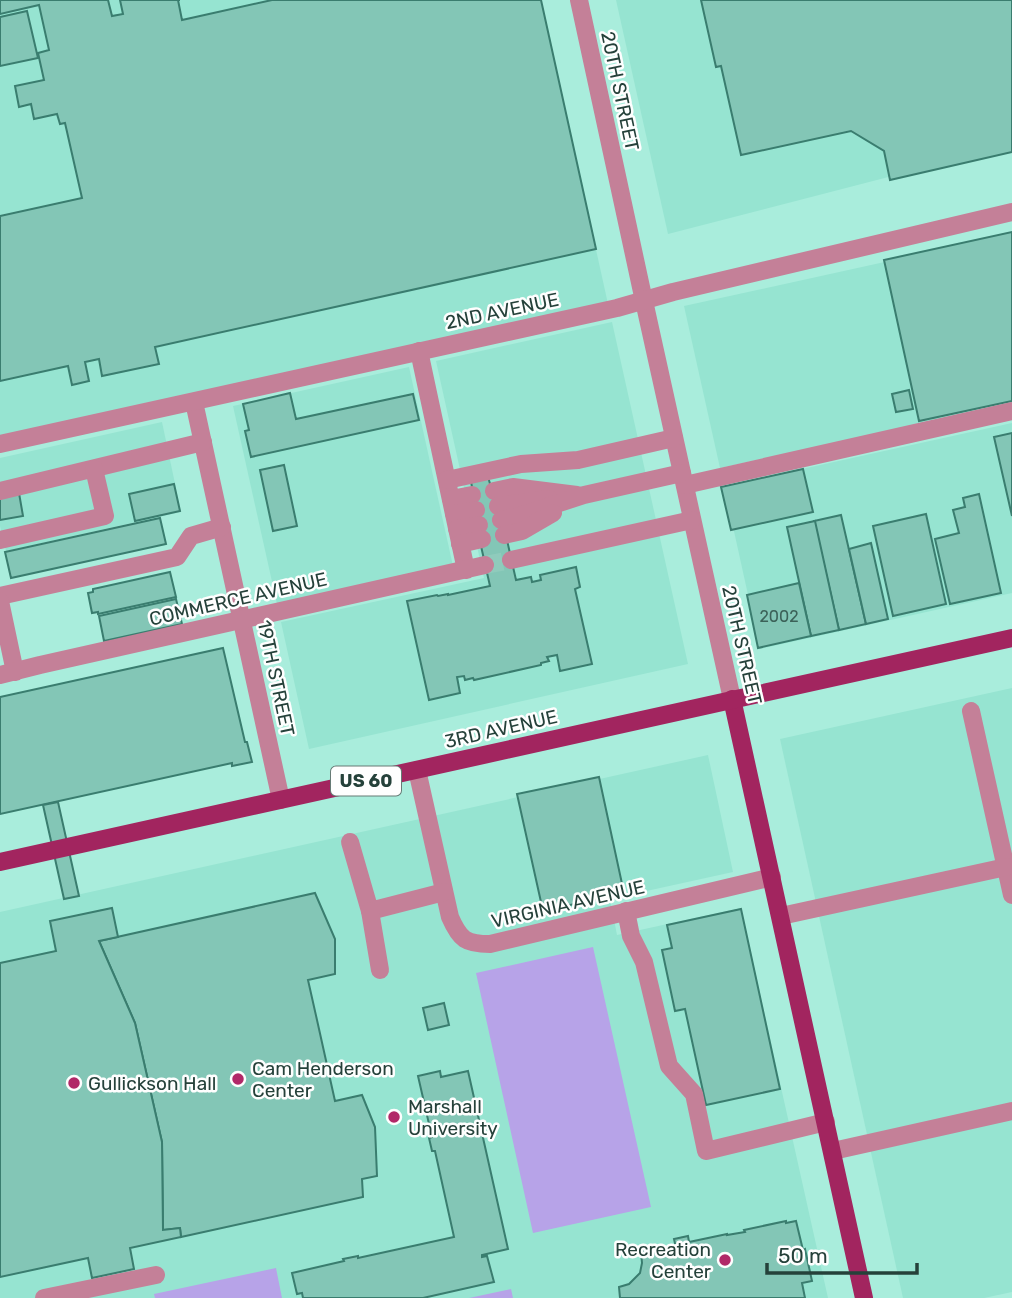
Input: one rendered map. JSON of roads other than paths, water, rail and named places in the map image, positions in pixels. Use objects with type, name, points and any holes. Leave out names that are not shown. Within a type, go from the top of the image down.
[{"type":"main road","name":"3RD AVENUE","points":[[0,862],[1012,638]]},
{"type":"main road","name":"20TH STREET","points":[[732,699],[864,1298]]},
{"type":"street","name":"20TH STREET","points":[[579,0],[732,699]]},
{"type":"street","name":"2ND AVENUE","points":[[0,444],[644,300],[1012,212]]},
{"type":"street","points":[[419,351],[466,570]]},
{"type":"street","name":"19TH STREET","points":[[194,402],[281,800]]},
{"type":"street","points":[[584,495],[522,531],[499,513],[513,487],[584,495],[683,479],[1012,411]]},
{"type":"street","points":[[447,480],[521,464],[578,460],[674,438]]},
{"type":"street","points":[[0,491],[203,442]]},
{"type":"street","points":[[0,540],[105,516],[94,468]]},
{"type":"street","points":[[456,522],[477,517],[456,522]]},
{"type":"street","points":[[511,560],[692,520]]},
{"type":"street","points":[[7,674],[0,598],[177,556],[191,536],[222,527]]},
{"type":"street","name":"COMMERCE AVENUE","points":[[7,674],[485,565]]},
{"type":"street","points":[[971,711],[1012,895]]},
{"type":"street","name":"VIRGINIA AVENUE","points":[[417,770],[450,917],[456,930],[473,944],[490,944],[772,877]]},
{"type":"street","points":[[350,842],[370,911],[380,970]]},
{"type":"street","points":[[781,916],[1006,867]]},
{"type":"street","points":[[370,911],[444,892]]},
{"type":"street","points":[[626,911],[631,936],[644,962],[669,1066],[694,1094],[706,1151],[826,1122]]},
{"type":"street","points":[[833,1151],[1012,1111]]},
{"type":"street","points":[[44,1298],[156,1275]]},
{"type":"tunnel","points":[[485,565],[511,560]]},
{"type":"place","name":"Cam Henderson Center","points":[[238,1079]]},
{"type":"place","name":"Gullickson Hall","points":[[74,1083]]},
{"type":"place","name":"Marshall University","points":[[394,1117]]},
{"type":"place","name":"Recreation Center","points":[[725,1260]]}]
